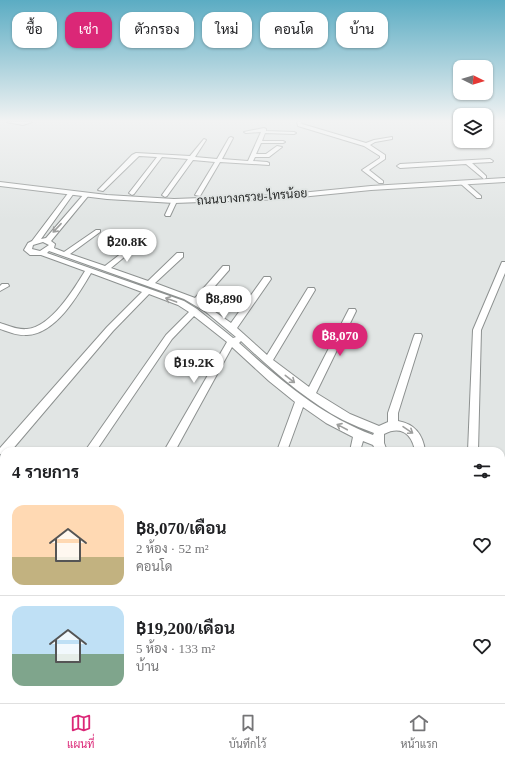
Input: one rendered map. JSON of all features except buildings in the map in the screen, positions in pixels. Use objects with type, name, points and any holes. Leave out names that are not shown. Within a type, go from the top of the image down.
[{"type":"main road","name":"ถนนบางกรวย-ไทรน้อย","points":[[0,179],[132,193],[198,195],[380,182],[505,176]]},
{"type":"main road","name":"ถนนบางกรวย-ไทรน้อย","points":[[0,184],[86,195],[174,201],[280,197],[371,188],[505,180]]},
{"type":"street","points":[[101,190],[136,155],[161,155],[267,164]]},
{"type":"street","points":[[132,193],[161,155]]},
{"type":"street","points":[[165,195],[193,155]]},
{"type":"street","points":[[198,195],[222,155]]},
{"type":"street","points":[[250,162],[253,156],[269,155]]},
{"type":"street","points":[[380,182],[365,170],[384,157],[381,155]]},
{"type":"street","points":[[400,166],[490,161]]},
{"type":"street","points":[[467,162],[484,177]]},
{"type":"street","points":[[463,183],[479,197]]},
{"type":"street","points":[[70,193],[34,242],[30,244],[28,250],[32,253],[46,247],[86,195]]},
{"type":"street","points":[[168,215],[174,201]]},
{"type":"street","points":[[58,209],[64,211],[73,210]]},
{"type":"street","points":[[64,255],[98,231]]},
{"type":"street","points":[[34,242],[64,255],[105,269],[181,303],[195,306],[232,328],[237,339],[300,401],[340,427],[359,435],[380,447],[380,431]]},
{"type":"street","points":[[105,269],[138,243]]},
{"type":"street","points":[[46,247],[89,271],[149,288]]},
{"type":"street","points":[[7,447],[110,329],[180,255]]},
{"type":"street","points":[[473,447],[477,330],[505,264]]},
{"type":"street","points":[[93,447],[169,338],[226,268]]},
{"type":"street","points":[[0,326],[20,332],[31,332],[42,327],[56,316],[77,290],[89,271]]},
{"type":"street","points":[[232,328],[267,279]]},
{"type":"street","points":[[268,361],[311,290]]},
{"type":"street","points":[[195,306],[310,394],[346,417],[380,431]]},
{"type":"street","points":[[310,394],[352,311]]},
{"type":"street","points":[[393,424],[393,413],[418,336]]},
{"type":"street","points":[[171,447],[229,345],[237,339]]},
{"type":"street","points":[[283,447],[300,401]]},
{"type":"street","points":[[380,431],[393,424],[402,426],[416,436],[420,447]]},
{"type":"street","points":[[356,447],[359,435]]}]
